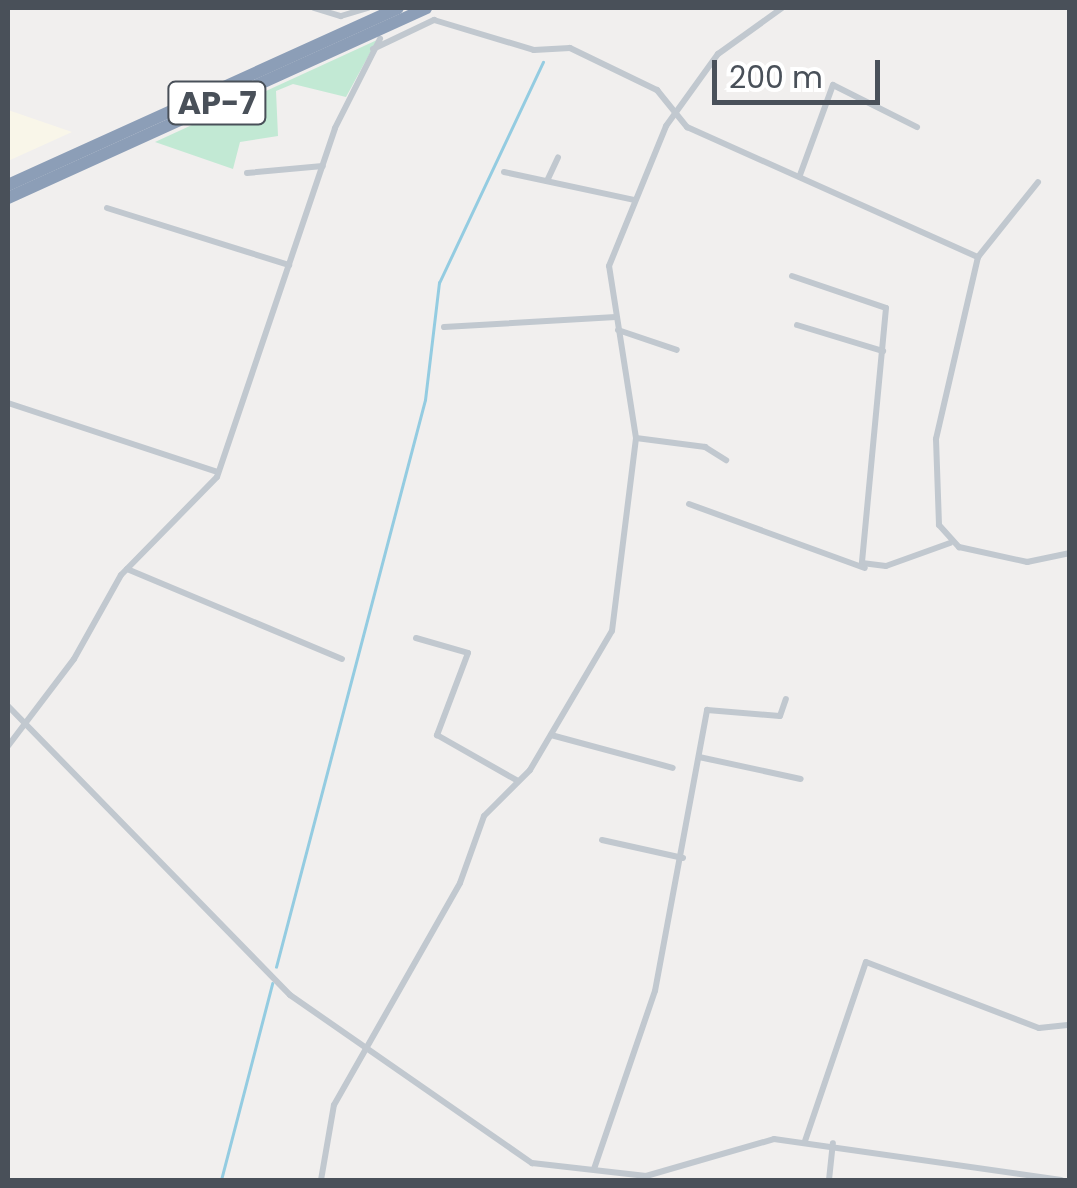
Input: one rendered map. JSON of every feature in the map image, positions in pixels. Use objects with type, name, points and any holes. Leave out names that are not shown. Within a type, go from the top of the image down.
[{"type":"highway","name":"AP-7","points":[[8,185],[398,8]]},
{"type":"highway","name":"AP-7","points":[[8,198],[426,8]]},
{"type":"street","points":[[314,8],[341,16],[368,8]]},
{"type":"street","points":[[321,1180],[334,1104],[460,883],[484,816],[518,781],[551,735],[612,630],[636,438],[609,266],[634,200],[675,113],[718,54],[782,8]]},
{"type":"street","points":[[373,49],[434,20],[534,50],[570,48],[657,90],[687,127],[978,257]]},
{"type":"street","points":[[8,746],[24,718],[74,660],[127,569],[218,472],[323,166],[380,39]]},
{"type":"street","points":[[800,175],[834,85],[918,127]]},
{"type":"street","points":[[547,181],[558,158]]},
{"type":"street","points":[[247,172],[323,166]]},
{"type":"street","points":[[504,172],[634,200]]},
{"type":"street","points":[[951,543],[939,525],[936,439],[978,257],[1038,182]]},
{"type":"street","points":[[106,208],[289,265]]},
{"type":"street","points":[[792,276],[886,308],[865,568]]},
{"type":"street","points":[[444,328],[616,317]]},
{"type":"street","points":[[797,325],[882,350]]},
{"type":"street","points":[[618,330],[677,350]]},
{"type":"street","points":[[8,403],[218,472]]},
{"type":"street","points":[[636,438],[726,460]]},
{"type":"street","points":[[689,504],[865,568],[951,543],[1027,562],[1070,553]]},
{"type":"street","points":[[127,569],[342,659]]},
{"type":"street","points":[[416,638],[468,654],[437,736],[518,781]]},
{"type":"street","points":[[594,1170],[655,991],[684,858],[707,710],[780,716],[786,699]]},
{"type":"street","points":[[8,706],[24,718],[290,996],[364,1051],[532,1163],[643,1178],[666,1176],[774,1139],[833,1144],[1061,1180]]},
{"type":"street","points":[[551,735],[673,768]]},
{"type":"street","points":[[699,756],[801,779]]},
{"type":"street","points":[[602,840],[684,858]]},
{"type":"street","points":[[805,1141],[866,962],[1040,1028],[1070,1025]]},
{"type":"street","points":[[829,1180],[833,1144]]},
{"type":"shaded area","points":[[8,110],[72,132],[8,161]]},
{"type":"green space","points":[[377,40],[346,97],[293,84],[276,91],[278,136],[240,142],[233,169],[155,142]]},
{"type":"waterway","points":[[276,967],[425,400],[439,283],[543,62]]},
{"type":"waterway","points":[[221,1180],[272,984]]}]
